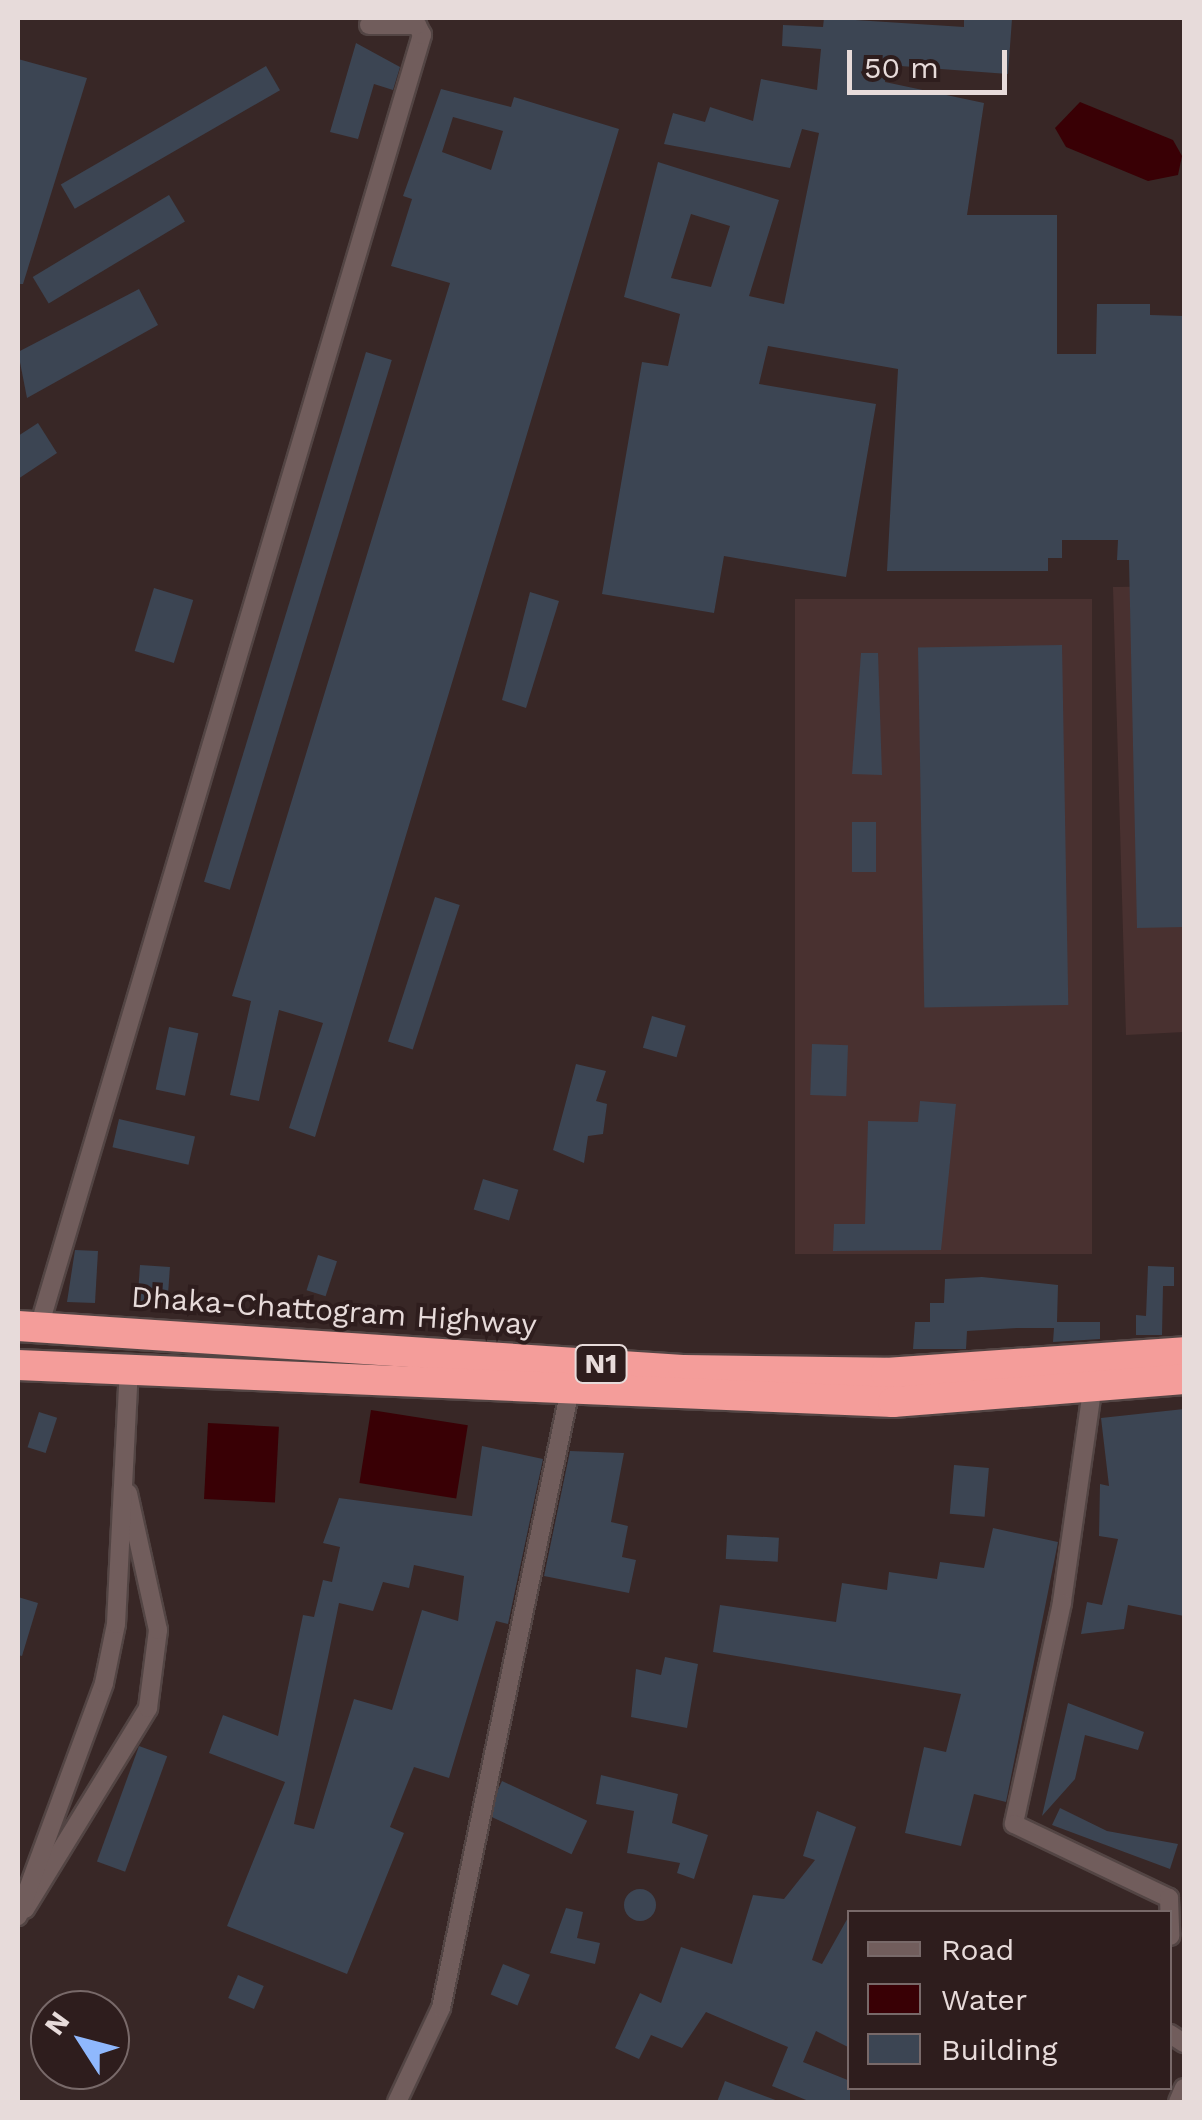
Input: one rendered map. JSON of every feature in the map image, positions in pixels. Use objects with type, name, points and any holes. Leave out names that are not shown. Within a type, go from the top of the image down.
[{"type":"highway","name":"Dhaka-Chattogram Highway","points":[[28,1326],[684,1370],[886,1373],[1184,1352]]},
{"type":"highway","name":"N1","points":[[18,1365],[129,1366],[569,1394],[893,1402],[1092,1391],[1184,1379]]},
{"type":"street","points":[[28,1326],[422,34],[417,25],[369,26]]},
{"type":"street","points":[[18,1918],[104,1684],[129,1366]]},
{"type":"street","points":[[1092,1391],[1062,1603],[1014,1824],[1169,1898],[1169,1910]]},
{"type":"street","points":[[397,2102],[441,2008],[569,1394]]},
{"type":"street","points":[[18,1918],[85,1824],[148,1708],[158,1630],[123,1474]]},
{"type":"street","points":[[1178,2102],[1184,2088]]},
{"type":"shaded area","points":[[1184,586],[1184,1032],[1126,1035],[1113,587]]},
{"type":"shaded area","points":[[795,599],[1092,599],[1092,1254],[795,1254]]},
{"type":"water","points":[[1080,102],[1173,140],[1182,156],[1178,175],[1148,181],[1066,147],[1055,128]]},
{"type":"water","points":[[371,1410],[468,1425],[456,1498],[359,1483]]},
{"type":"water","points":[[208,1423],[279,1427],[275,1503],[204,1499]]},
{"type":"building","points":[[824,18],[964,27],[964,18],[1012,19],[1008,74],[887,65],[885,82],[984,103],[967,215],[1057,215],[1057,354],[1096,354],[1097,304],[1150,304],[1150,315],[1184,316],[1184,927],[1137,928],[1129,560],[1117,560],[1118,540],[1062,540],[1062,558],[1048,558],[1048,571],[887,571],[898,369],[768,346],[759,384],[876,404],[846,577],[724,556],[714,613],[602,594],[642,362],[668,366],[680,314],[624,297],[658,162],[779,200],[749,296],[784,304],[819,133],[802,129],[790,168],[664,144],[673,113],[705,122],[710,107],[753,121],[761,79],[817,90],[821,49],[782,46],[783,25],[823,27]],"holes":[[[691,214],[730,226],[711,287],[671,278]]]},
{"type":"building","points":[[356,43],[400,67],[393,90],[374,84],[358,139],[330,132]]},
{"type":"building","points":[[18,59],[87,78],[23,284],[18,284]]},
{"type":"building","points":[[266,66],[280,90],[75,209],[61,185]]},
{"type":"building","points":[[441,89],[511,107],[514,97],[619,129],[315,1137],[289,1128],[323,1023],[279,1010],[259,1101],[230,1095],[251,1001],[232,996],[450,283],[391,266],[412,199],[403,196]],"holes":[[[453,117],[503,131],[491,170],[442,152]]]},
{"type":"building","points":[[169,195],[185,222],[49,303],[33,277]]},
{"type":"building","points":[[139,289],[158,325],[27,398],[18,352]]},
{"type":"building","points":[[366,352],[392,360],[230,890],[204,882]]},
{"type":"building","points":[[38,423],[57,453],[18,479],[18,436]]},
{"type":"building","points":[[154,588],[193,600],[174,663],[135,651]]},
{"type":"building","points":[[530,592],[559,601],[526,708],[502,700]]},
{"type":"building","points":[[1062,645],[1068,1005],[924,1007],[918,648]]},
{"type":"building","points":[[861,653],[878,653],[882,775],[852,774]]},
{"type":"building","points":[[852,822],[876,822],[876,872],[852,872]]},
{"type":"building","points":[[435,897],[460,905],[413,1050],[388,1042]]},
{"type":"building","points":[[652,1016],[686,1026],[677,1057],[643,1048]]},
{"type":"building","points":[[169,1027],[198,1033],[185,1096],[156,1090]]},
{"type":"building","points":[[812,1044],[848,1045],[846,1096],[810,1095]]},
{"type":"building","points":[[576,1064],[606,1071],[596,1101],[607,1104],[603,1134],[588,1136],[584,1163],[553,1150]]},
{"type":"building","points":[[920,1101],[956,1104],[941,1250],[833,1251],[834,1224],[865,1224],[868,1121],[918,1122]]},
{"type":"building","points":[[119,1119],[195,1137],[188,1165],[112,1147]]},
{"type":"building","points":[[483,1179],[518,1190],[509,1220],[474,1210]]},
{"type":"building","points":[[75,1250],[98,1251],[95,1303],[67,1302]]},
{"type":"building","points":[[318,1255],[337,1261],[326,1296],[307,1290]]},
{"type":"building","points":[[140,1265],[170,1267],[167,1303],[137,1301]]},
{"type":"building","points":[[1148,1266],[1174,1267],[1174,1286],[1163,1286],[1162,1335],[1136,1335],[1136,1315],[1146,1316]]},
{"type":"building","points":[[982,1277],[1058,1285],[1057,1322],[1100,1322],[1100,1339],[1053,1342],[1054,1328],[1017,1328],[967,1331],[966,1349],[913,1349],[915,1322],[930,1322],[930,1303],[944,1303],[945,1279]]},
{"type":"building","points":[[1184,1409],[1184,1616],[1128,1605],[1124,1629],[1081,1634],[1087,1602],[1102,1605],[1118,1539],[1099,1536],[1100,1484],[1109,1486],[1101,1418]]},
{"type":"building","points":[[39,1412],[57,1418],[46,1453],[28,1447]]},
{"type":"building","points":[[482,1446],[543,1459],[508,1624],[496,1621],[449,1778],[414,1767],[390,1827],[404,1833],[347,1974],[227,1926],[285,1782],[209,1753],[223,1715],[278,1736],[303,1615],[314,1617],[323,1580],[332,1582],[340,1547],[323,1543],[339,1498],[472,1516]],"holes":[[[414,1565],[464,1576],[458,1621],[422,1610],[392,1710],[354,1699],[314,1829],[294,1824],[339,1603],[373,1611],[383,1582],[409,1588]]]},
{"type":"building","points":[[570,1451],[624,1453],[611,1522],[628,1526],[622,1557],[636,1560],[629,1593],[544,1576]]},
{"type":"building","points":[[954,1465],[989,1468],[985,1517],[950,1514]]},
{"type":"building","points":[[993,1528],[1058,1542],[1006,1802],[974,1794],[961,1846],[905,1833],[924,1747],[946,1752],[961,1694],[713,1652],[720,1605],[836,1622],[842,1583],[887,1590],[889,1572],[937,1579],[940,1562],[984,1568]]},
{"type":"building","points":[[727,1535],[779,1538],[778,1562],[726,1559]]},
{"type":"building","points":[[18,1597],[38,1603],[22,1656],[18,1655]]},
{"type":"building","points":[[665,1657],[698,1664],[687,1728],[631,1717],[636,1669],[661,1675]]},
{"type":"building","points":[[1068,1703],[1144,1732],[1138,1750],[1085,1735],[1075,1779],[1042,1816]]},
{"type":"building","points":[[139,1746],[167,1756],[125,1872],[97,1862]]},
{"type":"building","points":[[601,1775],[678,1794],[672,1823],[708,1835],[694,1879],[677,1873],[680,1863],[627,1853],[634,1811],[596,1804]]},
{"type":"building","points":[[502,1781],[587,1821],[572,1854],[486,1815]]},
{"type":"building","points":[[1060,1808],[1107,1831],[1178,1844],[1170,1869],[1052,1825]]},
{"type":"building","points":[[817,1811],[856,1827],[812,1960],[822,1964],[847,1919],[847,2046],[816,2031],[803,2062],[847,2080],[850,2102],[811,2102],[772,2086],[788,2047],[706,2012],[682,2048],[651,2035],[639,2059],[615,2048],[640,1993],[661,2003],[681,1947],[732,1964],[753,1895],[784,1899],[815,1860],[803,1856]]},
{"type":"building","points":[[640,1889],[651,1894],[656,1905],[651,1916],[640,1921],[629,1916],[624,1905],[629,1894]]},
{"type":"building","points":[[566,1908],[583,1912],[577,1938],[600,1943],[595,1964],[550,1953]]},
{"type":"building","points":[[503,1964],[530,1975],[518,2005],[491,1995]]},
{"type":"building","points":[[238,1975],[264,1986],[254,2009],[228,1998]]},
{"type":"building","points":[[725,2081],[778,2101],[778,2102],[717,2102]]}]
